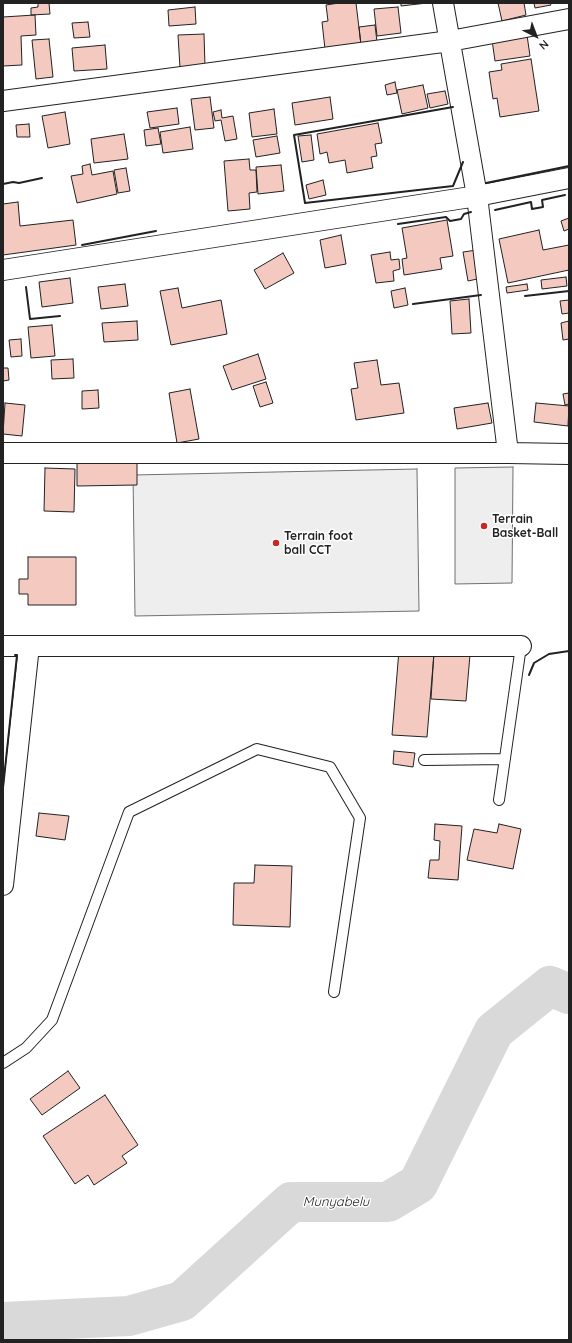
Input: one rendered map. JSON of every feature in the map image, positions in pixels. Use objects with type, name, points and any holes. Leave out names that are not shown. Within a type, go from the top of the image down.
[{"type":"street","points":[[443,3],[476,196],[508,453]]},
{"type":"street","points":[[3,101],[450,41],[569,19]]},
{"type":"street","points":[[3,270],[476,196],[569,178]]},
{"type":"street","points":[[3,453],[569,454]]},
{"type":"street","points":[[3,646],[521,646]]},
{"type":"street","points":[[3,885],[29,646]]},
{"type":"lane","points":[[499,800],[521,646]]},
{"type":"lane","points":[[3,1062],[26,1048],[52,1020],[129,812],[257,749],[330,767],[360,818],[334,992]]},
{"type":"lane","points":[[424,760],[505,759]]},
{"type":"shaded area","name":"Terrain Basket-Ball","points":[[513,467],[512,583],[455,584],[455,468]]},
{"type":"shaded area","name":"Terrain foot ball CCT","points":[[417,469],[419,611],[135,616],[133,475]]},
{"type":"building","points":[[38,3],[49,3],[50,14],[31,15],[31,8],[38,7]]},
{"type":"building","points":[[356,3],[361,45],[325,49],[322,22],[328,21],[326,5]]},
{"type":"building","points":[[401,3],[427,3],[401,6]]},
{"type":"building","points":[[498,3],[524,3],[526,15],[502,21]]},
{"type":"building","points":[[534,3],[550,3],[551,5],[535,8]]},
{"type":"building","points":[[195,7],[196,24],[169,26],[168,10]]},
{"type":"building","points":[[398,7],[401,33],[377,36],[374,9]]},
{"type":"building","points":[[35,15],[36,35],[21,36],[22,65],[3,66],[3,17]]},
{"type":"building","points":[[88,22],[90,37],[74,38],[72,23]]},
{"type":"building","points":[[375,25],[377,42],[361,45],[359,27]]},
{"type":"building","points":[[204,34],[205,66],[180,68],[178,35]]},
{"type":"building","points":[[527,35],[530,56],[495,61],[492,40]]},
{"type":"building","points":[[49,39],[53,77],[36,79],[32,40]]},
{"type":"building","points":[[105,45],[107,69],[74,71],[72,48]]},
{"type":"building","points":[[531,59],[539,111],[500,117],[497,98],[493,99],[489,72],[502,70],[501,64]]},
{"type":"building","points":[[395,82],[397,93],[387,95],[385,85]]},
{"type":"building","points":[[423,85],[428,108],[402,114],[397,90]]},
{"type":"building","points":[[445,91],[448,104],[430,108],[427,94]]},
{"type":"building","points":[[210,97],[214,128],[195,130],[191,99]]},
{"type":"building","points":[[330,97],[333,119],[295,125],[292,103]]},
{"type":"building","points":[[177,108],[179,124],[150,128],[147,112]]},
{"type":"building","points":[[274,109],[277,134],[252,137],[249,113]]},
{"type":"building","points":[[221,110],[222,118],[233,116],[237,139],[225,141],[221,120],[215,121],[213,112]]},
{"type":"building","points":[[65,112],[70,144],[48,148],[42,116]]},
{"type":"building","points":[[378,123],[382,143],[375,144],[377,156],[371,157],[373,168],[347,173],[345,160],[329,163],[327,152],[320,154],[317,134]]},
{"type":"building","points":[[29,124],[30,137],[17,137],[16,125]]},
{"type":"building","points":[[190,127],[193,149],[163,153],[160,132]]},
{"type":"building","points":[[158,128],[161,144],[146,146],[144,130]]},
{"type":"building","points":[[124,134],[128,159],[94,163],[91,139]]},
{"type":"building","points":[[311,135],[314,160],[302,162],[298,136]]},
{"type":"building","points":[[277,136],[280,153],[256,157],[253,140]]},
{"type":"building","points":[[249,159],[250,170],[256,170],[257,192],[249,193],[250,209],[228,211],[224,161]]},
{"type":"building","points":[[90,164],[92,175],[113,171],[117,194],[77,203],[71,176],[83,174],[82,166]]},
{"type":"building","points":[[281,165],[284,191],[258,194],[256,167]]},
{"type":"building","points":[[126,168],[130,191],[118,193],[114,170]]},
{"type":"building","points":[[323,180],[326,195],[309,199],[306,185]]},
{"type":"building","points":[[18,202],[20,226],[73,220],[76,245],[3,255],[3,204]]},
{"type":"building","points":[[569,218],[569,229],[564,231],[561,221]]},
{"type":"building","points":[[447,220],[453,256],[440,258],[442,269],[404,275],[402,259],[407,258],[402,228]]},
{"type":"building","points":[[539,230],[543,250],[569,245],[569,270],[508,283],[499,239]]},
{"type":"building","points":[[341,235],[346,264],[325,268],[320,240]]},
{"type":"building","points":[[477,250],[482,278],[468,281],[463,252]]},
{"type":"building","points":[[390,252],[391,260],[399,259],[400,269],[393,271],[394,281],[376,283],[371,255]]},
{"type":"building","points":[[283,253],[294,273],[265,289],[254,270]]},
{"type":"building","points":[[566,277],[567,286],[542,289],[541,280]]},
{"type":"building","points":[[70,278],[73,303],[42,307],[39,282]]},
{"type":"building","points":[[125,284],[128,306],[101,309],[98,287]]},
{"type":"building","points":[[527,284],[528,290],[507,293],[506,287]]},
{"type":"building","points":[[178,288],[182,308],[221,300],[227,334],[171,345],[160,291]]},
{"type":"building","points":[[405,288],[408,305],[394,308],[391,291]]},
{"type":"building","points":[[469,299],[471,333],[452,334],[450,301]]},
{"type":"building","points":[[569,300],[569,313],[562,314],[560,301]]},
{"type":"building","points":[[137,321],[138,340],[104,342],[102,323]]},
{"type":"building","points":[[569,321],[569,339],[563,340],[561,323]]},
{"type":"building","points":[[52,325],[55,356],[31,358],[28,327]]},
{"type":"building","points":[[21,339],[22,356],[11,357],[9,340]]},
{"type":"building","points":[[258,354],[266,379],[232,390],[223,366]]},
{"type":"building","points":[[73,359],[74,378],[52,379],[51,360]]},
{"type":"building","points":[[377,360],[381,385],[399,383],[404,413],[356,420],[351,389],[358,388],[354,363]]},
{"type":"building","points":[[3,368],[8,368],[9,380],[3,381]]},
{"type":"building","points":[[266,382],[273,403],[260,407],[253,386]]},
{"type":"building","points":[[190,389],[199,439],[177,443],[169,393]]},
{"type":"building","points":[[98,390],[99,408],[82,409],[82,391]]},
{"type":"building","points":[[569,393],[569,404],[565,405],[563,394]]},
{"type":"building","points":[[5,403],[25,405],[22,436],[3,434]]},
{"type":"building","points":[[488,403],[492,423],[457,429],[454,408]]},
{"type":"building","points":[[536,403],[569,406],[568,426],[534,422]]},
{"type":"building","points":[[137,457],[137,485],[77,486],[77,458]]},
{"type":"building","points":[[45,468],[75,469],[74,512],[44,511]]},
{"type":"building","points":[[28,557],[76,557],[76,605],[28,605],[28,594],[19,594],[19,579],[28,579]]},
{"type":"building","points":[[399,650],[434,653],[427,737],[392,735]]},
{"type":"building","points":[[434,652],[470,655],[466,701],[431,699]]},
{"type":"building","points":[[394,751],[415,753],[413,767],[393,764]]},
{"type":"building","points":[[39,813],[69,816],[65,840],[36,836]]},
{"type":"building","points":[[435,824],[462,826],[458,880],[428,878],[430,860],[439,860],[440,841],[434,840]]},
{"type":"building","points":[[499,824],[521,829],[513,869],[467,860],[474,829],[497,833]]},
{"type":"building","points":[[255,865],[292,866],[290,927],[233,925],[234,883],[254,883]]},
{"type":"building","points":[[68,1071],[80,1088],[42,1115],[30,1099]]},
{"type":"building","points":[[105,1095],[138,1145],[122,1156],[127,1163],[94,1185],[88,1175],[75,1184],[43,1136]]},
{"type":"waterway","name":"Munyabelu","points":[[3,1322],[129,1316],[182,1301],[291,1202],[388,1202],[418,1184],[494,1031],[550,986],[569,994]]},
{"type":"wall","points":[[453,107],[294,135],[305,203],[453,186],[463,162]]},
{"type":"wall","points":[[486,183],[569,166]]},
{"type":"wall","points":[[3,184],[13,182],[19,183],[42,178]]},
{"type":"wall","points":[[495,210],[531,202],[532,209],[543,207],[542,200],[565,195]]},
{"type":"wall","points":[[398,224],[446,217],[450,221],[461,219],[464,214],[471,212]]},
{"type":"wall","points":[[82,245],[156,231]]},
{"type":"wall","points":[[26,287],[30,319],[60,316]]},
{"type":"wall","points":[[525,296],[569,291]]},
{"type":"wall","points":[[413,304],[481,295]]},
{"type":"wall","points":[[529,675],[534,663],[549,654],[569,651]]},
{"type":"wall","points":[[3,788],[17,655],[15,655]]},
{"type":"place","name":"Terrain Basket-Ball","points":[[484,526]]},
{"type":"place","name":"Terrain foot ball CCT","points":[[276,543]]}]
